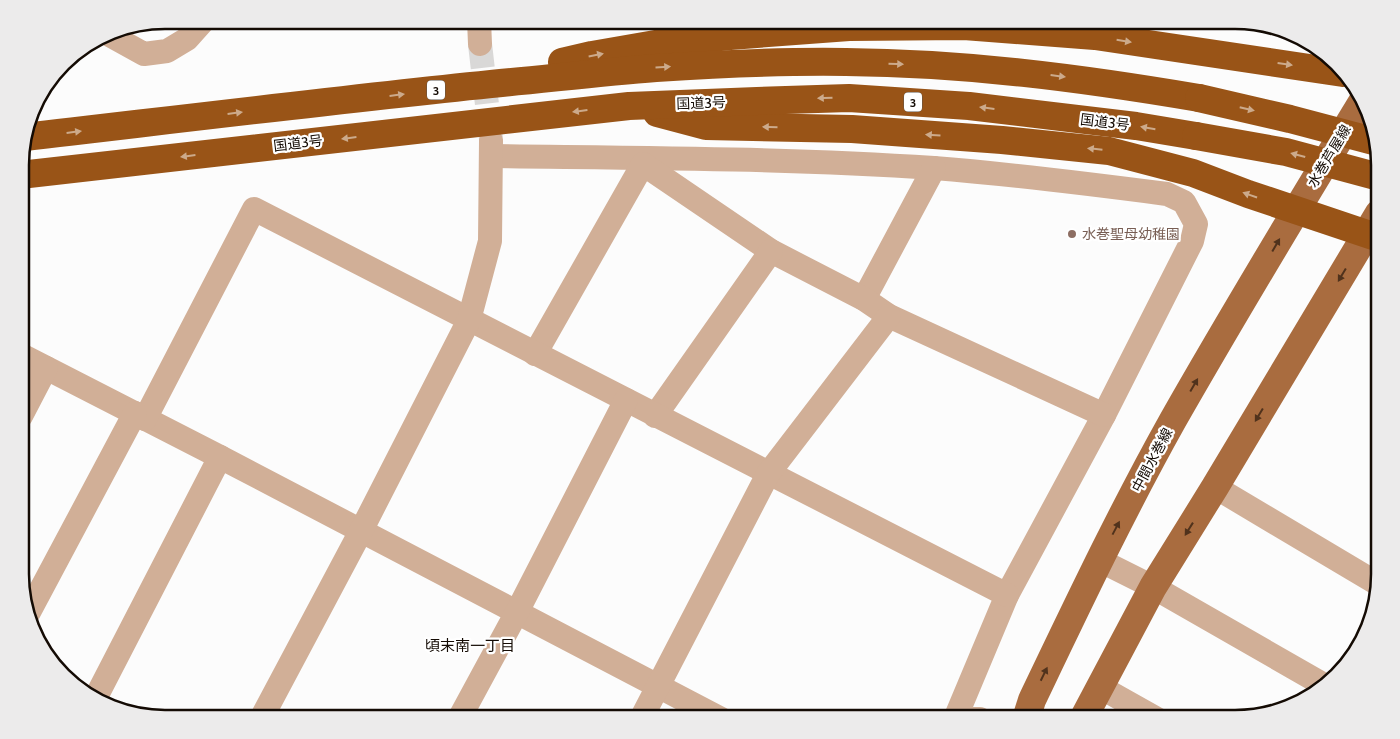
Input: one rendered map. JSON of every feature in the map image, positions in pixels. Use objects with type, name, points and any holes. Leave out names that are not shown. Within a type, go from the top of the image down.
[{"type":"highway","points":[[446,89],[592,55],[661,43],[823,29]]},
{"type":"highway","points":[[1003,29],[1095,36],[1334,72]]},
{"type":"highway","name":"3","points":[[32,136],[446,89],[653,68],[749,63],[847,62],[938,65],[1026,72],[1113,84],[1199,98],[1369,140]]},
{"type":"highway","name":"国道3号","points":[[29,174],[628,106],[849,98],[969,106],[1136,126],[1286,152],[1371,175]]},
{"type":"highway","points":[[628,106],[706,126],[852,129],[1109,150],[1193,173],[1296,210],[1371,227]]},
{"type":"main road","name":"水巻芦屋線","points":[[1296,210],[1358,108]]},
{"type":"main road","name":"中間水巻線","points":[[1029,710],[1099,560],[1173,420],[1296,210]]},
{"type":"main road","points":[[1088,710],[1153,588],[1371,234]]},
{"type":"street","points":[[115,38],[144,54],[167,51],[186,39],[195,29]]},
{"type":"street","points":[[479,29],[480,44]]},
{"type":"street","points":[[266,710],[361,531],[469,320],[490,241],[491,148],[934,168],[1039,178],[1167,194],[1184,202],[1196,224],[1192,242],[1104,414],[1007,596],[959,710]]},
{"type":"street","points":[[535,354],[643,164],[771,251],[864,299],[890,316],[1104,414]]},
{"type":"street","points":[[864,299],[934,168]]},
{"type":"street","points":[[32,606],[254,209],[1007,596]]},
{"type":"street","points":[[655,416],[771,251]]},
{"type":"street","points":[[646,710],[768,474],[890,316]]},
{"type":"street","points":[[29,359],[703,710]]},
{"type":"street","points":[[29,401],[46,368]]},
{"type":"street","points":[[464,710],[517,612],[626,400]]},
{"type":"street","points":[[98,692],[220,457]]},
{"type":"street","points":[[1215,487],[1371,580]]},
{"type":"street","points":[[1099,560],[1153,588],[1318,682]]},
{"type":"street","points":[[1100,686],[1142,710]]},
{"type":"tunnel","points":[[480,44],[491,139]]},
{"type":"place","name":"水巻聖母幼稚園","points":[[1072,234]]},
{"type":"district","name":"頃末南一丁目","points":[[470,646]]}]
